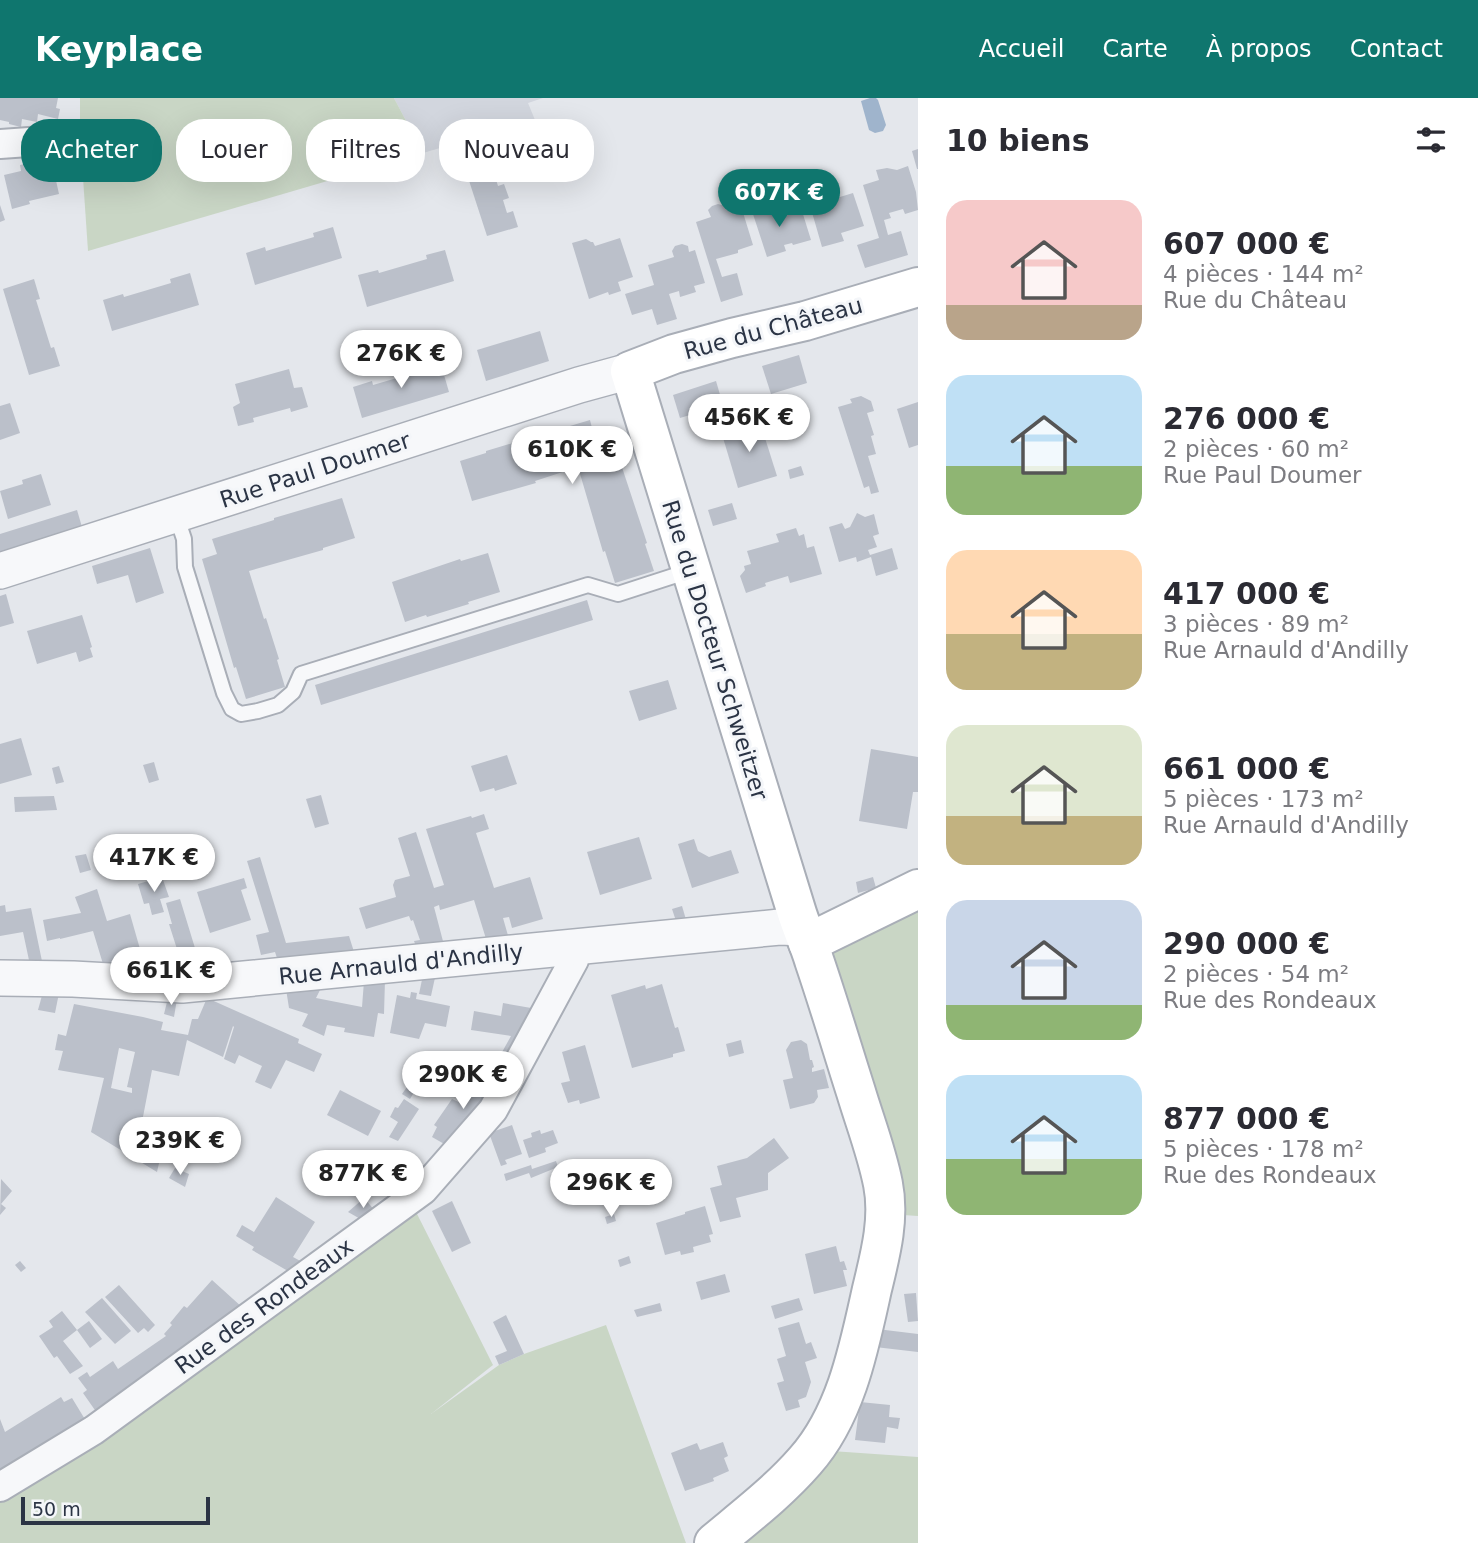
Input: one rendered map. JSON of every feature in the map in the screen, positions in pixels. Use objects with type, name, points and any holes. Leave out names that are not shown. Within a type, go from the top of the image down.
[{"type":"main road","name":"Rue du Château","points":[[630,371],[721,341],[805,321],[918,287]]},
{"type":"main road","name":"Rue du Docteur Schweitzer","points":[[630,371],[871,1142],[883,1185],[885,1204],[880,1254],[853,1364],[841,1403],[830,1426],[806,1460],[714,1543]]},
{"type":"main road","points":[[805,935],[918,889]]},
{"type":"street","points":[[0,144],[21,143]]},
{"type":"street","name":"Rue Paul Doumer","points":[[0,571],[630,371]]},
{"type":"street","name":"Rue Arnauld d'Andilly","points":[[0,978],[183,985],[780,927],[805,935]]},
{"type":"street","name":"Rue des Rondeaux","points":[[0,1487],[94,1430],[423,1190],[493,1110],[574,960],[577,946]]},
{"type":"lane","points":[[176,514],[184,539],[186,567],[224,693],[232,709],[242,714],[278,705],[293,692],[301,674],[588,584],[618,594],[691,570]]},
{"type":"shaded area","points":[[394,98],[543,98],[528,103],[535,119],[439,119],[439,148],[425,152],[425,119],[405,119]]},
{"type":"green space","points":[[80,98],[394,98],[405,119],[306,119],[306,182],[324,182],[88,251],[83,182],[162,182],[162,119],[80,119]]},
{"type":"green space","points":[[918,899],[918,1216],[888,1214],[831,969],[835,945]]},
{"type":"green space","points":[[410,1200],[493,1365],[431,1414],[499,1365],[606,1325],[686,1543],[0,1543],[0,1487]]},
{"type":"green space","points":[[817,1450],[918,1457],[918,1543],[717,1543]]},
{"type":"water","points":[[870,98],[878,100],[886,125],[883,131],[875,133],[869,130],[861,101]]},
{"type":"building","points":[[0,98],[58,98],[58,119],[38,114],[37,119],[21,119],[21,127],[0,120]]},
{"type":"building","points":[[918,149],[918,169],[917,169],[912,151]]},
{"type":"building","points":[[908,166],[918,210],[905,214],[903,209],[889,213],[891,218],[884,220],[888,235],[901,231],[908,255],[865,268],[857,245],[879,238],[863,185],[879,180],[876,170],[897,170]]},
{"type":"building","points":[[21,171],[21,182],[56,182],[59,194],[29,201],[30,204],[12,209],[4,175]]},
{"type":"building","points":[[469,182],[497,182],[498,186],[504,184],[509,198],[503,200],[507,213],[513,211],[518,227],[487,236]]},
{"type":"building","points":[[827,189],[830,200],[853,193],[864,226],[841,233],[844,241],[822,247],[807,195]]},
{"type":"building","points":[[770,202],[775,219],[802,211],[811,240],[784,245],[786,251],[767,257],[751,208]]},
{"type":"building","points":[[718,204],[725,206],[727,210],[741,206],[753,245],[738,250],[738,253],[716,259],[722,277],[737,273],[743,295],[721,302],[696,222],[711,217],[708,210]]},
{"type":"building","points":[[0,205],[5,220],[0,222]]},
{"type":"building","points":[[333,227],[342,258],[255,285],[246,253],[265,247],[266,251],[314,237],[313,233]]},
{"type":"building","points":[[620,238],[633,277],[618,282],[621,291],[609,295],[608,292],[589,299],[572,243],[586,239],[595,246]]},
{"type":"building","points":[[675,246],[688,246],[689,252],[695,250],[705,283],[694,286],[696,292],[680,297],[679,291],[669,294],[677,319],[657,325],[652,309],[632,315],[625,294],[654,285],[648,265],[674,257],[672,251]]},
{"type":"building","points":[[445,250],[454,281],[367,307],[358,275],[378,270],[379,273],[427,259],[426,255]]},
{"type":"building","points":[[190,273],[199,305],[112,331],[103,300],[123,294],[124,297],[171,283],[170,279]]},
{"type":"building","points":[[34,279],[40,299],[36,300],[51,348],[54,347],[60,366],[29,375],[3,289]]},
{"type":"building","points":[[540,331],[549,361],[486,381],[477,350]]},
{"type":"building","points":[[799,355],[807,383],[771,394],[762,366]]},
{"type":"building","points":[[440,361],[449,392],[362,418],[353,387],[397,378],[421,370],[420,366]]},
{"type":"building","points":[[289,369],[294,388],[302,387],[308,407],[291,412],[290,408],[253,418],[254,422],[238,426],[233,407],[240,403],[235,384]]},
{"type":"building","points":[[716,381],[723,405],[680,418],[673,395]]},
{"type":"building","points":[[861,396],[871,401],[874,411],[867,413],[874,435],[871,436],[876,454],[868,456],[879,492],[871,494],[869,486],[864,488],[838,407],[852,403],[850,399]]},
{"type":"building","points":[[918,402],[918,445],[909,448],[897,409]]},
{"type":"building","points":[[10,403],[20,433],[0,440],[0,406]]},
{"type":"building","points":[[759,419],[777,476],[738,488],[721,431]]},
{"type":"building","points":[[590,420],[594,436],[610,431],[654,571],[615,583],[578,467],[535,481],[536,483],[472,501],[460,461]]},
{"type":"building","points":[[801,466],[804,475],[790,479],[788,470]]},
{"type":"building","points":[[41,474],[51,505],[8,519],[0,491],[23,484],[22,480]]},
{"type":"building","points":[[342,498],[355,538],[249,571],[279,659],[277,660],[285,687],[246,699],[236,667],[234,668],[202,559],[217,554],[212,539]]},
{"type":"building","points":[[732,503],[737,519],[713,526],[708,510]]},
{"type":"building","points":[[77,510],[82,527],[0,554],[0,534]]},
{"type":"building","points":[[857,513],[865,517],[874,514],[879,534],[873,536],[877,547],[868,550],[870,555],[892,548],[898,569],[876,576],[871,557],[857,562],[856,557],[839,562],[829,527],[842,523],[845,529],[850,527]]},
{"type":"building","points":[[796,528],[799,536],[804,534],[807,548],[814,546],[822,574],[790,583],[788,576],[765,583],[766,586],[746,593],[740,576],[745,570],[744,566],[751,564],[747,551],[779,542],[776,534]]},
{"type":"building","points":[[150,548],[164,593],[136,603],[128,575],[97,584],[92,566]]},
{"type":"building","points":[[488,553],[500,592],[468,602],[469,604],[405,622],[392,582],[460,559],[461,561]]},
{"type":"building","points":[[6,594],[14,623],[0,627],[0,596]]},
{"type":"building","points":[[587,600],[593,620],[321,705],[315,685]]},
{"type":"building","points":[[82,615],[93,657],[79,662],[76,652],[37,664],[27,631]]},
{"type":"building","points":[[668,680],[677,709],[639,721],[629,691]]},
{"type":"building","points":[[21,738],[32,775],[0,784],[0,744]]},
{"type":"building","points":[[871,749],[918,757],[918,792],[913,792],[907,829],[859,821]]},
{"type":"building","points":[[507,755],[517,784],[495,791],[494,788],[480,792],[471,766]]},
{"type":"building","points":[[154,762],[159,780],[149,783],[143,765]]},
{"type":"building","points":[[59,766],[64,782],[56,784],[52,768]]},
{"type":"building","points":[[321,795],[329,824],[315,828],[306,799]]},
{"type":"building","points":[[54,796],[57,810],[15,812],[14,797]]},
{"type":"building","points":[[484,814],[489,829],[476,833],[494,888],[530,877],[543,919],[512,928],[509,917],[503,918],[509,939],[487,942],[474,900],[440,910],[439,905],[434,907],[444,945],[417,949],[414,941],[420,940],[409,916],[366,929],[359,908],[396,897],[393,885],[395,880],[410,876],[398,838],[416,832],[434,888],[444,885],[426,829]]},
{"type":"building","points":[[639,837],[652,879],[600,895],[587,852]]},
{"type":"building","points":[[694,839],[698,851],[709,857],[731,850],[739,873],[692,888],[678,844]]},
{"type":"building","points":[[86,854],[91,870],[80,873],[75,856]]},
{"type":"building","points":[[260,857],[286,943],[349,936],[355,955],[279,964],[275,952],[261,955],[256,935],[269,932],[247,861]]},
{"type":"building","points":[[162,877],[169,897],[160,899],[164,912],[152,915],[149,903],[144,904],[138,884]]},
{"type":"building","points":[[873,877],[876,888],[858,893],[856,882]]},
{"type":"building","points":[[244,878],[247,888],[241,890],[251,920],[210,933],[197,892]]},
{"type":"building","points":[[97,889],[107,921],[130,914],[146,970],[103,964],[93,931],[47,941],[43,920],[81,913],[75,897]]},
{"type":"building","points":[[180,899],[202,971],[184,971],[169,924],[172,924],[166,903]]},
{"type":"building","points":[[5,905],[6,912],[31,908],[43,966],[30,965],[23,932],[0,936],[0,906]]},
{"type":"building","points":[[682,906],[687,923],[677,924],[672,909]]},
{"type":"building","points":[[436,973],[431,996],[419,994],[423,975]]},
{"type":"building","points":[[385,980],[384,1014],[378,1013],[374,1037],[344,1032],[345,1028],[327,1025],[324,1036],[302,1026],[308,1014],[289,1008],[286,989],[323,984],[316,998],[362,1007],[364,981]]},
{"type":"building","points":[[662,984],[685,1051],[632,1068],[611,995],[645,985],[646,989]]},
{"type":"building","points":[[43,992],[59,993],[55,1013],[38,1010]]},
{"type":"building","points":[[411,992],[417,993],[416,999],[450,1006],[446,1027],[425,1023],[419,1039],[390,1033],[397,995],[410,998]]},
{"type":"building","points":[[168,998],[177,999],[174,1017],[164,1014]]},
{"type":"building","points":[[207,998],[299,1039],[298,1043],[322,1054],[314,1072],[286,1060],[271,1089],[255,1082],[262,1066],[239,1055],[235,1064],[224,1059],[233,1026],[223,1057],[187,1040],[179,1076],[152,1070],[142,1122],[167,1128],[157,1172],[91,1132],[104,1078],[58,1070],[63,1051],[55,1050],[58,1034],[66,1036],[74,1004],[163,1022],[161,1030],[188,1035],[192,1019],[198,1019]],"holes":[[[119,1048],[135,1052],[127,1087],[132,1088],[132,1093],[111,1088]]]},
{"type":"building","points":[[503,1003],[537,1009],[504,1068],[496,1063],[511,1036],[471,1030],[474,1011],[501,1016]]},
{"type":"building","points":[[741,1040],[744,1053],[729,1057],[726,1044]]},
{"type":"building","points":[[801,1040],[807,1044],[814,1067],[812,1072],[824,1069],[829,1088],[817,1090],[818,1097],[814,1103],[790,1109],[783,1080],[793,1078],[786,1050],[791,1042]]},
{"type":"building","points":[[585,1045],[600,1098],[580,1104],[579,1100],[568,1103],[561,1083],[570,1081],[562,1052]]},
{"type":"building","points":[[483,1069],[497,1079],[461,1140],[451,1135],[446,1145],[432,1137],[437,1127],[434,1125],[452,1099],[463,1104]]},
{"type":"building","points":[[409,1084],[416,1089],[410,1099],[402,1094]]},
{"type":"building","points":[[340,1090],[381,1111],[368,1136],[327,1115]]},
{"type":"building","points":[[404,1099],[419,1109],[398,1141],[389,1137],[398,1122],[390,1117],[395,1107],[398,1108]]},
{"type":"building","points":[[512,1125],[522,1154],[505,1160],[507,1164],[501,1166],[489,1133]]},
{"type":"building","points":[[540,1130],[541,1134],[553,1130],[558,1143],[545,1148],[546,1152],[529,1158],[523,1140]]},
{"type":"building","points":[[774,1138],[789,1158],[768,1173],[768,1190],[736,1198],[741,1217],[720,1222],[710,1188],[722,1185],[717,1166],[747,1158]]},
{"type":"building","points":[[556,1161],[558,1167],[531,1178],[529,1173],[506,1181],[504,1174],[531,1165],[532,1169]]},
{"type":"building","points":[[175,1168],[189,1174],[185,1187],[169,1178]]},
{"type":"building","points":[[1,1179],[12,1191],[1,1204],[6,1208],[0,1215]]},
{"type":"building","points":[[276,1197],[315,1222],[293,1257],[306,1264],[293,1274],[252,1250],[254,1247],[236,1236],[242,1225],[254,1232]]},
{"type":"building","points":[[364,1198],[376,1212],[364,1221],[348,1212]]},
{"type":"building","points":[[452,1201],[471,1243],[452,1252],[432,1211]]},
{"type":"building","points":[[705,1206],[713,1234],[709,1235],[711,1242],[693,1247],[694,1252],[681,1255],[680,1251],[665,1255],[656,1223]]},
{"type":"building","points":[[614,1214],[616,1221],[607,1224],[605,1217]]},
{"type":"building","points":[[836,1246],[840,1262],[844,1261],[847,1270],[843,1270],[847,1286],[814,1294],[805,1254]]},
{"type":"building","points":[[629,1256],[631,1263],[620,1267],[618,1260]]},
{"type":"building","points":[[20,1261],[26,1268],[21,1272],[15,1265]]},
{"type":"building","points":[[725,1274],[730,1292],[701,1300],[696,1282]]},
{"type":"building","points":[[212,1280],[243,1308],[97,1413],[83,1393],[87,1390],[78,1378],[87,1372],[90,1377],[113,1361],[118,1369],[166,1336],[164,1334],[172,1325],[170,1323]]},
{"type":"building","points":[[119,1285],[155,1325],[148,1332],[144,1328],[138,1333],[105,1297]]},
{"type":"building","points":[[916,1293],[918,1321],[908,1322],[904,1294]]},
{"type":"building","points":[[102,1298],[131,1331],[115,1344],[85,1312]]},
{"type":"building","points":[[799,1298],[803,1310],[775,1319],[771,1306]]},
{"type":"building","points":[[660,1303],[662,1311],[637,1317],[634,1310]]},
{"type":"building","points":[[62,1311],[77,1330],[63,1341],[83,1366],[70,1374],[57,1356],[54,1358],[39,1336],[53,1327],[49,1321]]},
{"type":"building","points":[[506,1315],[524,1354],[499,1365],[495,1356],[507,1351],[493,1322]]},
{"type":"building","points":[[89,1321],[102,1339],[90,1348],[77,1330]]},
{"type":"building","points":[[799,1322],[806,1344],[811,1342],[817,1358],[805,1362],[811,1382],[806,1397],[798,1400],[800,1407],[786,1411],[777,1383],[784,1381],[777,1359],[786,1356],[778,1328]]},
{"type":"building","points":[[877,1329],[918,1334],[918,1352],[875,1347]]},
{"type":"building","points":[[61,1397],[64,1402],[72,1398],[86,1421],[19,1459],[21,1464],[0,1477],[0,1419],[5,1432]]},
{"type":"building","points":[[860,1402],[890,1405],[889,1417],[900,1418],[898,1429],[887,1427],[885,1443],[855,1440]]},
{"type":"building","points":[[723,1442],[728,1456],[724,1458],[729,1471],[713,1478],[714,1481],[685,1491],[671,1453],[697,1443],[700,1450]]}]
